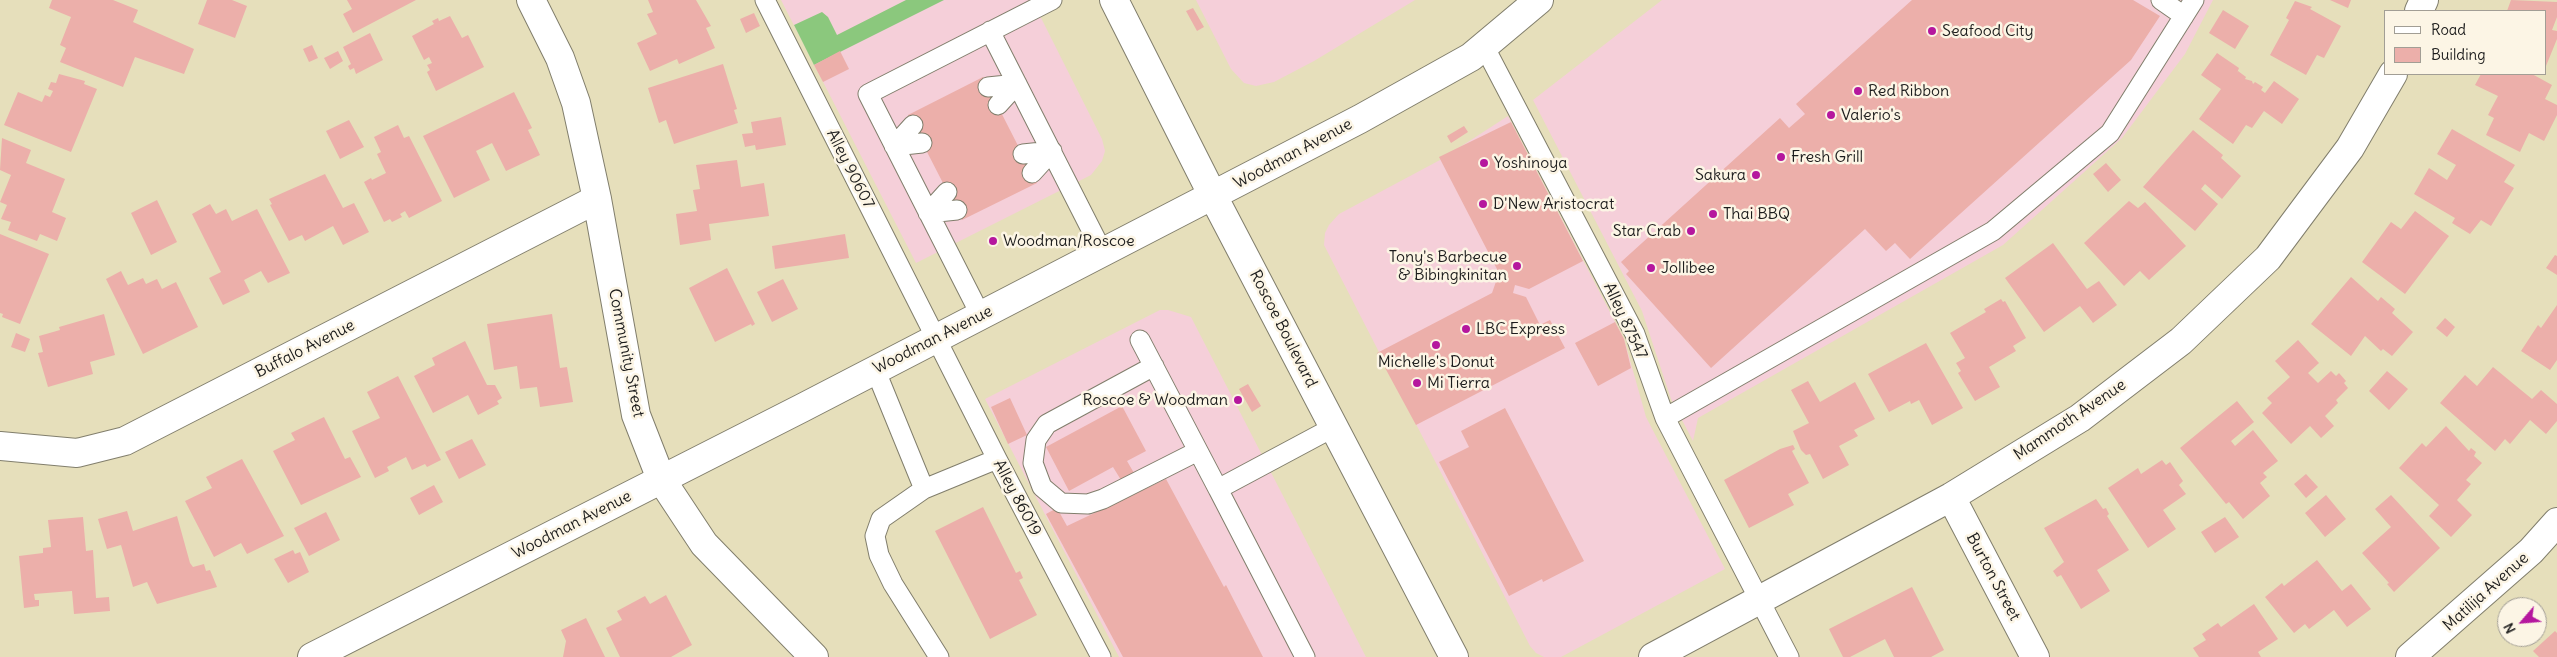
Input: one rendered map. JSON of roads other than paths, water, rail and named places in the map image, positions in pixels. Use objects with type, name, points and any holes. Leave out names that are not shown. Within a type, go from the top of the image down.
[{"type":"street","name":"Community Street","points":[[530,0],[560,58],[576,103],[597,199],[636,416],[661,479],[704,544],[814,657]]},
{"type":"street","name":"Roscoe Boulevard","points":[[1114,0],[1213,196],[1454,657]]},
{"type":"street","name":"Woodman Avenue","points":[[312,657],[1103,253],[1372,113],[1471,57],[1539,0]]},
{"type":"street","name":"Mammoth Avenue","points":[[1653,657],[1951,497],[2088,412],[2181,341],[2268,258],[2350,148],[2391,75]]},
{"type":"street","name":"Buffalo Avenue","points":[[0,446],[77,453],[125,441],[597,199]]},
{"type":"street","name":"Burton Street","points":[[1951,497],[2035,657]]},
{"type":"street","name":"Matilija Avenue","points":[[2410,657],[2532,551],[2557,522]]},
{"type":"lane","name":"Alley 90607","points":[[765,0],[935,339]]},
{"type":"lane","points":[[980,316],[868,94],[1052,0]]},
{"type":"lane","points":[[2161,0],[2184,16]]},
{"type":"lane","points":[[1665,418],[1993,231],[2110,133],[2194,0]]},
{"type":"lane","points":[[990,31],[1103,253]]},
{"type":"lane","name":"Alley 87547","points":[[1484,46],[1636,334],[1665,418],[1789,657]]},
{"type":"lane","points":[[988,87],[1017,84]]},
{"type":"lane","points":[[998,105],[1017,84]]},
{"type":"lane","points":[[894,146],[913,125]]},
{"type":"lane","points":[[894,146],[922,143]]},
{"type":"lane","points":[[1023,154],[1052,151]]},
{"type":"lane","points":[[1032,173],[1052,151]]},
{"type":"lane","points":[[928,213],[947,192]]},
{"type":"lane","points":[[928,213],[957,210]]},
{"type":"lane","name":"Alley 86019","points":[[935,339],[1101,657]]},
{"type":"lane","points":[[1140,340],[1305,657]]},
{"type":"lane","points":[[1154,366],[1046,424],[1036,440],[1033,463],[1042,487],[1061,502],[1088,504],[1104,499],[1198,451]]},
{"type":"lane","points":[[876,369],[924,489]]},
{"type":"lane","points":[[1218,489],[1334,427]]},
{"type":"lane","points":[[939,657],[892,584],[878,555],[875,536],[881,519],[924,489],[997,459]]},
{"type":"place","name":"Seafood City","points":[[1932,31]]},
{"type":"place","name":"Red Ribbon","points":[[1858,91]]},
{"type":"place","name":"Valerio's","points":[[1831,115]]},
{"type":"place","name":"Fresh Grill","points":[[1781,157]]},
{"type":"place","name":"Yoshinoya","points":[[1484,163]]},
{"type":"place","name":"Sakura","points":[[1756,175]]},
{"type":"place","name":"D'New Aristocrat","points":[[1483,204]]},
{"type":"place","name":"Thai BBQ","points":[[1713,214]]},
{"type":"place","name":"Star Crab","points":[[1691,231]]},
{"type":"place","name":"Woodman/Roscoe","points":[[993,241]]},
{"type":"place","name":"Tony's Barbecue & Bibingkinitan","points":[[1517,266]]},
{"type":"place","name":"Jollibee","points":[[1651,268]]},
{"type":"place","name":"LBC Express","points":[[1466,329]]},
{"type":"place","name":"Michelle's Donut","points":[[1436,345]]},
{"type":"place","name":"Mi Tierra","points":[[1417,383]]},
{"type":"place","name":"Roscoe & Woodman","points":[[1238,400]]}]
